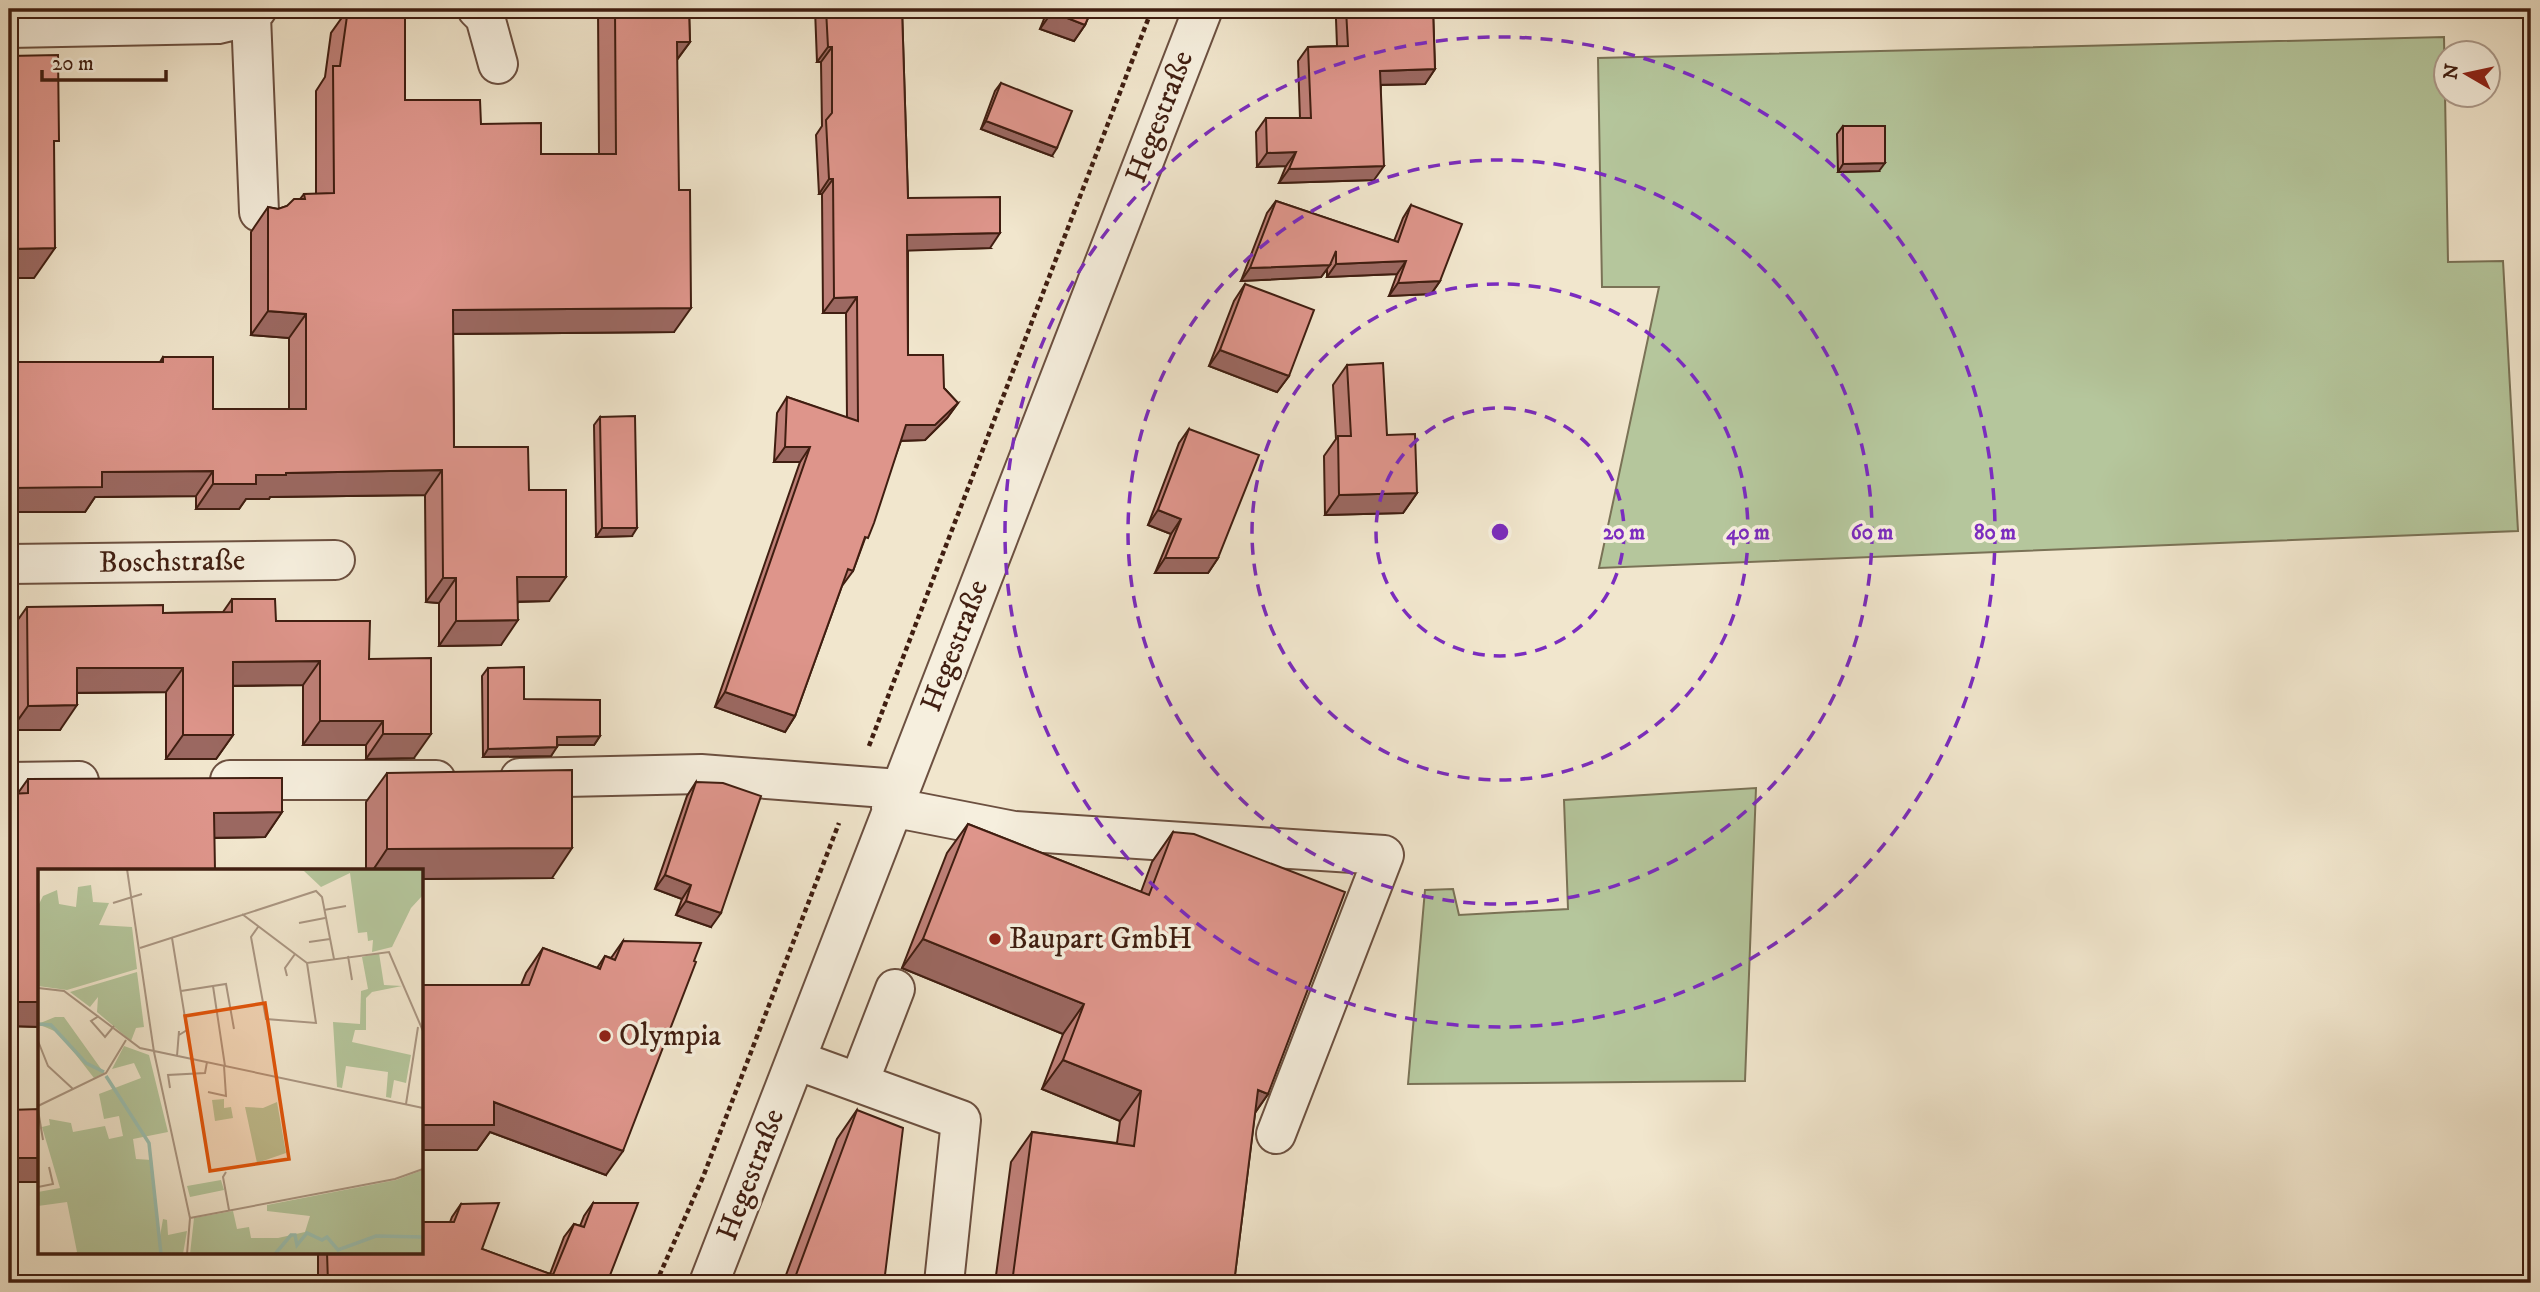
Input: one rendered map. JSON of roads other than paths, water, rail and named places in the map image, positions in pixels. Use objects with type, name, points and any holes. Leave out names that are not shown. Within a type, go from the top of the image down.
[{"type":"street","points":[[477,9],[485,17],[498,64]]},
{"type":"street","name":"Hegestraße","points":[[709,1283],[1202,9]]},
{"type":"street","points":[[9,28],[218,24],[254,12],[260,212]]},
{"type":"street","name":"Boschstraße","points":[[9,564],[335,560]]},
{"type":"street","points":[[192,780],[476,779],[701,774],[854,786],[1014,831],[1384,855],[1276,1134]]},
{"type":"street","points":[[9,782],[109,781]]},
{"type":"street","points":[[859,1082],[895,989]]},
{"type":"street","points":[[796,1060],[961,1120],[944,1283]]},
{"type":"place","name":"Baupart GmbH","points":[[995,939]]},
{"type":"place","name":"Olympia","points":[[605,1036]]}]
